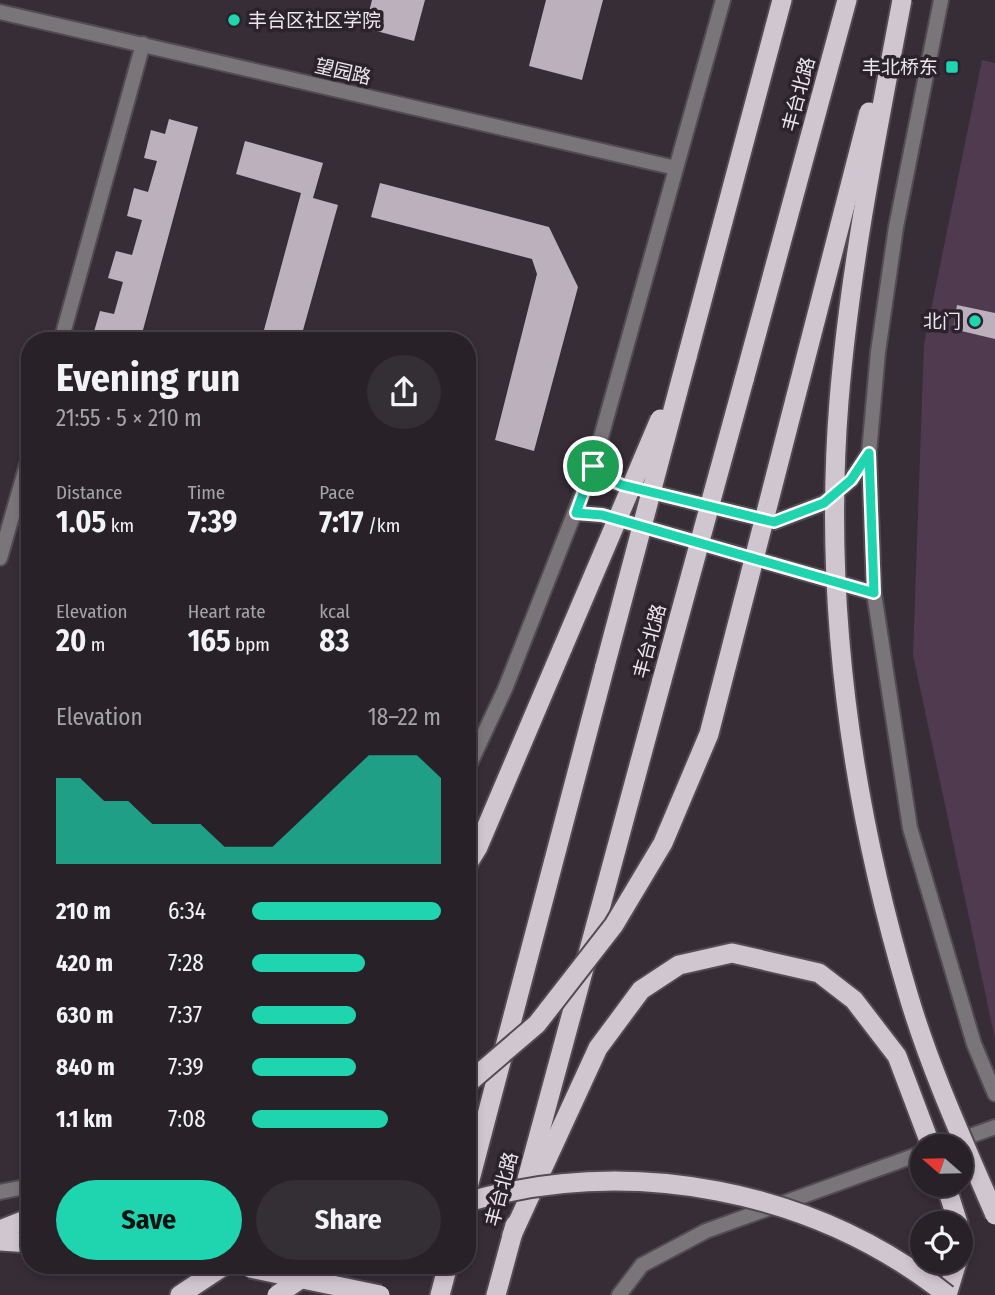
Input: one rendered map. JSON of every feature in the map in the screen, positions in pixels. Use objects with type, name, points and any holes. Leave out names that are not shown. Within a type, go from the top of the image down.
[{"type":"highway","name":"丰台北路","points":[[476,1157],[782,0]]},
{"type":"highway","name":"丰台北路","points":[[496,1295],[847,0]]},
{"type":"highway","points":[[476,1076],[537,1024],[614,925],[663,844],[709,734],[900,0]]},
{"type":"highway","points":[[900,0],[860,228],[839,402],[835,551],[843,692],[868,841],[909,997],[995,1215]]},
{"type":"highway","points":[[476,850],[687,357]]},
{"type":"highway","points":[[512,1235],[598,1048],[640,990],[680,965],[732,953],[819,973],[854,1000],[897,1056],[926,1134]]},
{"type":"highway","points":[[476,1200],[568,1181],[656,1182],[742,1194],[830,1224],[916,1270],[947,1295],[953,1274]]},
{"type":"highway","points":[[0,1230],[21,1222]]},
{"type":"highway","points":[[0,1241],[21,1242]]},
{"type":"highway","points":[[180,1295],[212,1274]]},
{"type":"highway","points":[[282,1274],[380,1295]]},
{"type":"highway","points":[[277,1295],[306,1274]]},
{"type":"highway","points":[[440,1295],[446,1274]]},
{"type":"street","points":[[476,751],[506,689],[593,466],[723,0]]},
{"type":"street","points":[[942,0],[897,227],[878,352],[869,453],[874,593],[910,828],[974,1044],[995,1094]]},
{"type":"street","name":"望园路","points":[[0,12],[676,168]]},
{"type":"street","points":[[63,332],[143,44]]},
{"type":"street","points":[[593,466],[606,478],[622,485],[774,522],[824,503],[851,480],[869,453]]},
{"type":"street","points":[[0,558],[21,485]]},
{"type":"street","points":[[576,513],[602,515],[874,593]]},
{"type":"street","points":[[973,1135],[995,1127]]},
{"type":"street","points":[[619,1295],[642,1265],[706,1231],[910,1157]]},
{"type":"street","points":[[0,1192],[21,1188]]},
{"type":"street","points":[[312,1295],[317,1274]]},
{"type":"shaded area","points":[[982,60],[995,63],[995,1039],[913,655],[924,344]]},
{"type":"building","points":[[372,0],[425,0],[414,41],[365,28]]},
{"type":"building","points":[[546,0],[603,0],[582,80],[529,66]]},
{"type":"building","points":[[169,119],[198,127],[142,332],[94,332],[100,311],[114,314],[123,282],[108,278],[116,251],[132,255],[142,220],[127,216],[134,188],[148,192],[157,161],[144,158],[151,130],[165,134]]},
{"type":"building","points":[[245,141],[323,163],[313,198],[338,205],[303,332],[263,332],[301,193],[236,174]]},
{"type":"building","points":[[380,183],[549,227],[578,287],[534,451],[495,440],[537,274],[532,259],[371,217]]},
{"type":"building","name":"北门","points":[[957,305],[995,313],[995,339],[953,329]]},
{"type":"place","name":"丰台区社区学院","points":[[234,20]]},
{"type":"place","name":"丰北桥东","points":[[952,67]]},
{"type":"place","name":"北门","points":[[975,321]]},
{"type":"route","points":[[869,453],[874,593],[602,515],[576,513],[593,466],[606,478],[622,485],[774,522],[824,503],[851,480],[869,453]]}]
